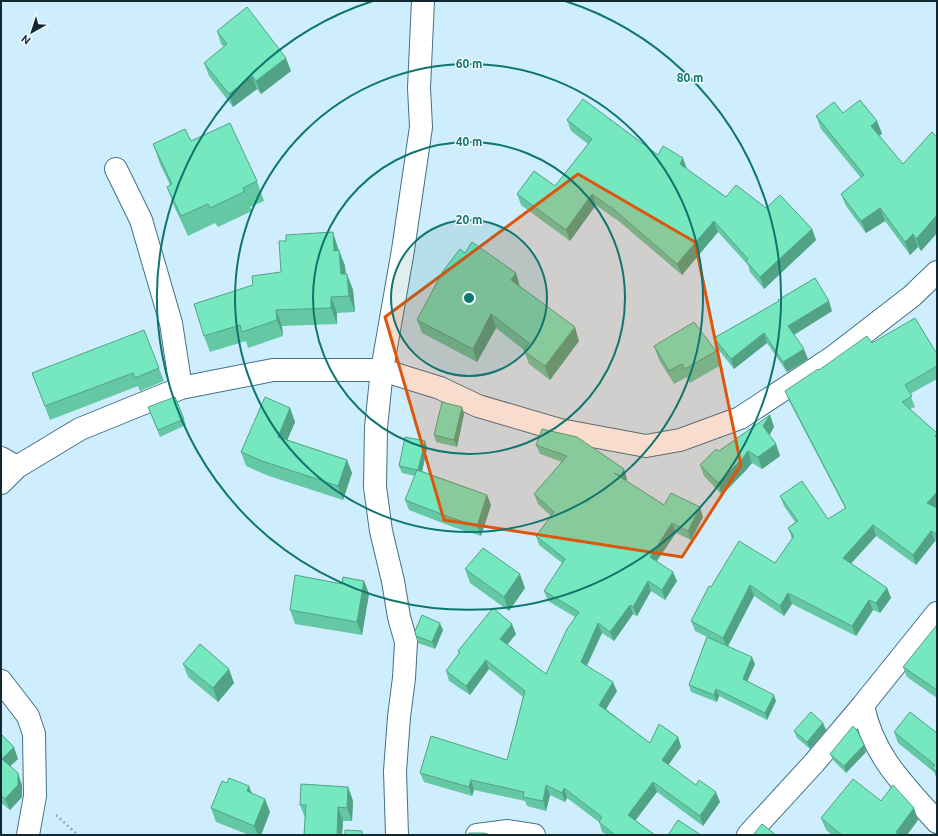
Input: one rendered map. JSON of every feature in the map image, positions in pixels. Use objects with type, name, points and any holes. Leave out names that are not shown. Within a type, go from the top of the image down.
[{"type":"street","points":[[397,835],[395,771],[406,642],[399,617],[393,581],[381,531],[375,487],[376,427],[382,370],[403,250],[421,127],[419,88],[423,1]]},
{"type":"street","points":[[116,169],[141,220],[171,323],[181,388]]},
{"type":"street","points":[[1,483],[9,463],[80,429],[181,388],[273,370],[382,370],[440,388],[478,406],[560,430],[646,446],[680,440],[740,418],[833,357],[912,296],[937,272]]},
{"type":"street","points":[[748,835],[814,763],[937,613]]},
{"type":"street","points":[[1,681],[28,716],[34,734],[35,796],[28,835]]},
{"type":"street","points":[[863,705],[871,734],[880,753],[901,782],[937,822]]},
{"type":"street","points":[[932,835],[937,829]]},
{"type":"street","points":[[477,835],[508,831],[534,835]]},
{"type":"highlighted area","points":[[578,174],[695,242],[741,465],[682,557],[444,520],[385,317]]},
{"type":"building","points":[[247,7],[286,58],[256,81],[252,76],[229,94],[204,63],[227,44],[217,31]]},
{"type":"building","points":[[583,99],[658,155],[663,146],[683,158],[680,164],[726,197],[736,185],[766,208],[780,195],[812,229],[760,277],[746,261],[748,259],[714,221],[677,264],[611,207],[592,194],[566,230],[517,194],[534,171],[555,186],[592,139],[567,120]]},
{"type":"building","points":[[860,100],[877,121],[871,126],[903,164],[932,132],[937,137],[937,215],[916,239],[913,234],[905,242],[880,208],[861,221],[841,194],[864,175],[816,116],[834,102],[843,113]]},
{"type":"building","points":[[230,123],[257,181],[243,188],[244,192],[210,208],[208,204],[181,216],[167,187],[172,184],[153,144],[185,129],[191,141]]},
{"type":"building","points":[[333,232],[334,251],[339,250],[341,274],[347,274],[349,296],[331,297],[331,308],[276,310],[277,320],[242,332],[240,325],[204,336],[194,304],[253,285],[252,276],[281,272],[279,241],[286,241],[286,235]]},
{"type":"building","points":[[472,242],[516,273],[511,280],[575,327],[545,366],[524,351],[529,343],[491,314],[473,349],[417,320],[443,271],[460,249],[465,253]]},
{"type":"building","points":[[815,278],[829,301],[788,326],[804,349],[783,362],[764,333],[731,359],[714,338],[779,301],[778,300]]},
{"type":"building","points":[[915,318],[937,354],[937,366],[905,385],[912,396],[902,402],[937,433],[935,436],[937,438],[937,492],[927,503],[937,508],[937,534],[931,531],[913,555],[873,525],[843,558],[887,588],[876,603],[869,600],[852,626],[788,593],[780,606],[750,585],[723,638],[691,621],[709,586],[711,587],[739,541],[775,563],[794,536],[788,528],[798,521],[780,496],[802,481],[828,519],[846,508],[785,391],[818,369],[819,370],[867,336],[872,343]]},
{"type":"building","points":[[694,322],[716,351],[685,369],[682,364],[669,371],[654,346]]},
{"type":"building","points":[[144,330],[159,368],[135,378],[133,373],[45,406],[32,373]]},
{"type":"building","points":[[175,397],[184,419],[158,430],[148,407]]},
{"type":"building","points":[[265,397],[290,408],[278,437],[347,460],[338,486],[262,461],[241,452]]},
{"type":"building","points":[[442,402],[462,407],[454,440],[434,435]]},
{"type":"building","points":[[770,415],[763,426],[776,444],[758,457],[748,451],[718,483],[700,465],[716,449],[719,451]]},
{"type":"building","points":[[542,429],[577,437],[624,469],[621,476],[614,473],[664,505],[671,493],[700,507],[688,531],[672,523],[650,557],[673,572],[662,590],[648,581],[633,607],[630,605],[610,632],[598,623],[581,662],[613,682],[599,705],[650,743],[659,724],[678,737],[662,760],[696,785],[699,780],[716,792],[700,816],[653,782],[628,815],[655,835],[615,835],[599,822],[602,817],[564,788],[562,793],[546,785],[543,801],[523,797],[524,792],[471,780],[469,787],[420,773],[431,736],[507,760],[525,691],[486,660],[466,686],[446,671],[460,652],[458,651],[493,608],[512,624],[500,639],[546,674],[567,629],[579,612],[544,591],[565,559],[536,536],[554,512],[534,494],[567,456],[536,445]]},
{"type":"building","points":[[405,437],[425,441],[418,470],[399,466]]},
{"type":"building","points":[[417,470],[487,495],[477,526],[405,500]]},
{"type":"building","points":[[483,548],[520,574],[504,597],[465,569]]},
{"type":"building","points":[[295,575],[342,584],[343,577],[364,581],[357,622],[290,610]]},
{"type":"building","points":[[422,615],[440,623],[432,642],[416,636],[415,631]]},
{"type":"building","points":[[937,626],[937,690],[903,667]]},
{"type":"building","points":[[707,637],[752,657],[743,679],[774,695],[765,713],[716,689],[714,695],[689,685]]},
{"type":"building","points":[[200,644],[229,669],[213,688],[183,664]]},
{"type":"building","points":[[811,712],[823,723],[807,742],[794,731]]},
{"type":"building","points":[[910,712],[937,733],[937,772],[932,768],[935,765],[894,732]]},
{"type":"building","points":[[853,726],[857,730],[864,745],[844,766],[830,754]]},
{"type":"building","points":[[1,734],[14,747],[2,759],[18,773],[18,785],[5,799],[1,795]]},
{"type":"building","points":[[229,778],[249,786],[247,791],[265,799],[254,826],[211,808],[222,781],[227,783]]},
{"type":"building","points":[[853,779],[881,801],[893,785],[914,808],[896,832],[899,835],[842,835],[821,818]]},
{"type":"building","points":[[301,784],[348,787],[347,808],[338,807],[337,835],[304,835],[306,805],[300,805]]},
{"type":"building","points":[[678,820],[701,835],[668,835]]},
{"type":"building","points":[[762,824],[776,835],[753,835]]},
{"type":"building","points":[[345,830],[362,831],[362,835],[345,835]]},
{"type":"building","points":[[469,833],[484,833],[491,835],[468,835]]}]
